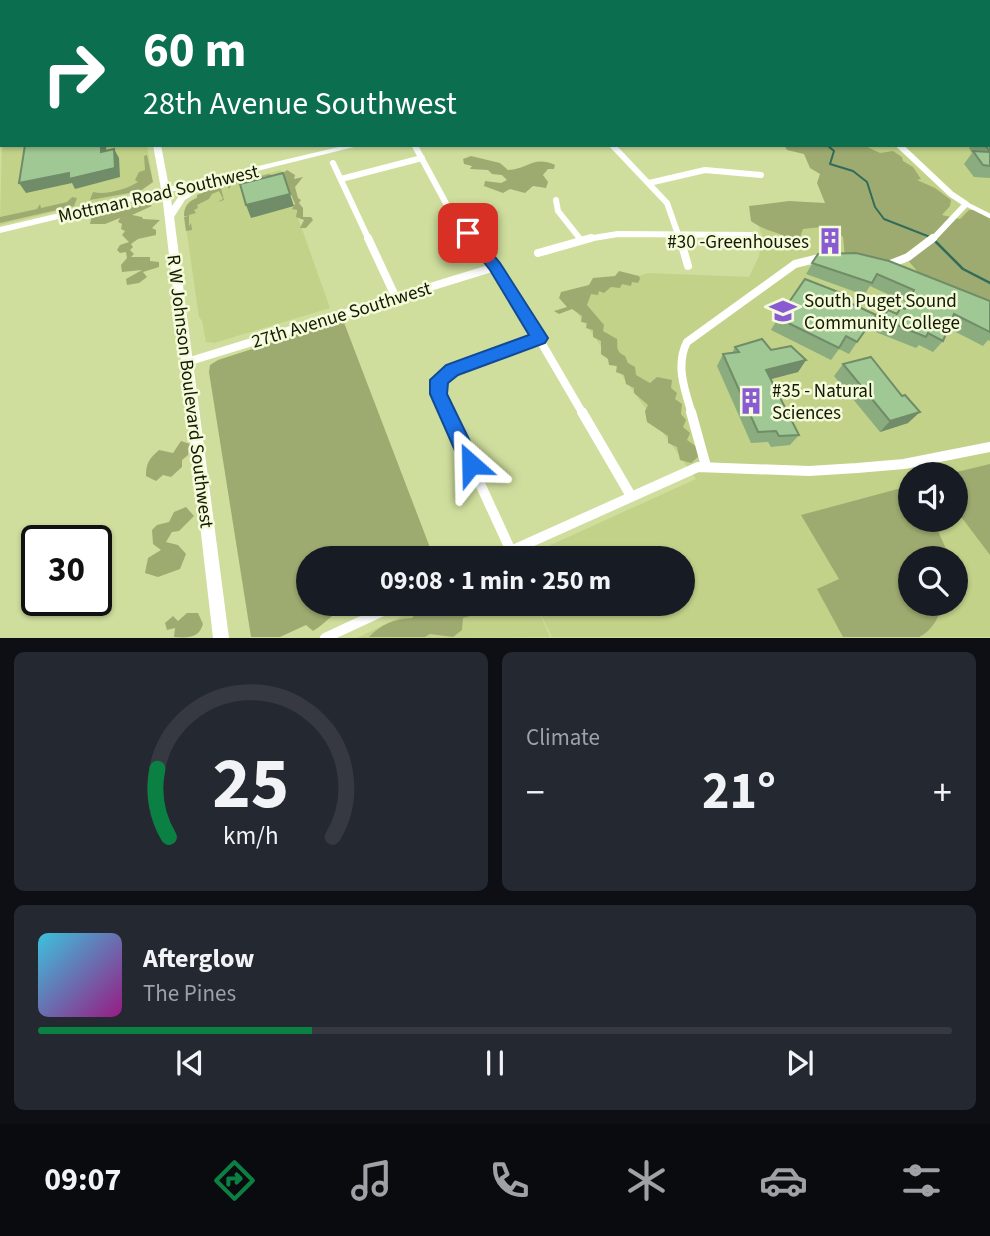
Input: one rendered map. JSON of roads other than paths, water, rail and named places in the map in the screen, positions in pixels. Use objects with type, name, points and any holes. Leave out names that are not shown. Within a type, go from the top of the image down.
[{"type":"street","name":"R W Johnson Boulevard Southwest","points":[[157,147],[166,190],[221,638]]},
{"type":"street","name":"Mottman Road Southwest","points":[[0,230],[349,147]]},
{"type":"street","points":[[416,147],[448,207],[495,267],[540,338],[631,496]]},
{"type":"street","points":[[614,147],[672,211],[688,266]]},
{"type":"street","points":[[901,147],[950,194],[990,216]]},
{"type":"street","points":[[341,179],[422,158]]},
{"type":"street","points":[[333,163],[396,298]]},
{"type":"street","points":[[649,183],[691,170],[711,168],[761,175]]},
{"type":"street","points":[[169,218],[184,196],[217,178]]},
{"type":"street","points":[[556,200],[558,211],[581,240]]},
{"type":"street","points":[[877,264],[901,262],[926,243],[966,204]]},
{"type":"street","points":[[538,253],[581,240],[618,234],[751,235]]},
{"type":"street","points":[[706,466],[680,364],[687,342],[795,264],[815,257],[836,256]]},
{"type":"street","name":"27th Avenue Southwest","points":[[187,362],[495,267]]},
{"type":"street","points":[[509,546],[439,394],[439,380],[452,370],[540,338]]},
{"type":"street","points":[[522,546],[690,470],[706,466],[808,471],[845,469],[904,464],[990,447]]},
{"type":"street","points":[[325,638],[372,616]]},
{"type":"waterway","points":[[829,147],[834,151],[830,164],[853,171],[867,182],[875,207],[884,219],[930,237]]},
{"type":"waterway","points":[[935,241],[963,269],[990,283]]},
{"type":"place","name":"#30 -Greenhouses","points":[[830,241]]},
{"type":"place","name":"South Puget Sound Community College","points":[[783,311]]},
{"type":"place","name":"#35 - Natural Sciences","points":[[751,401]]}]
